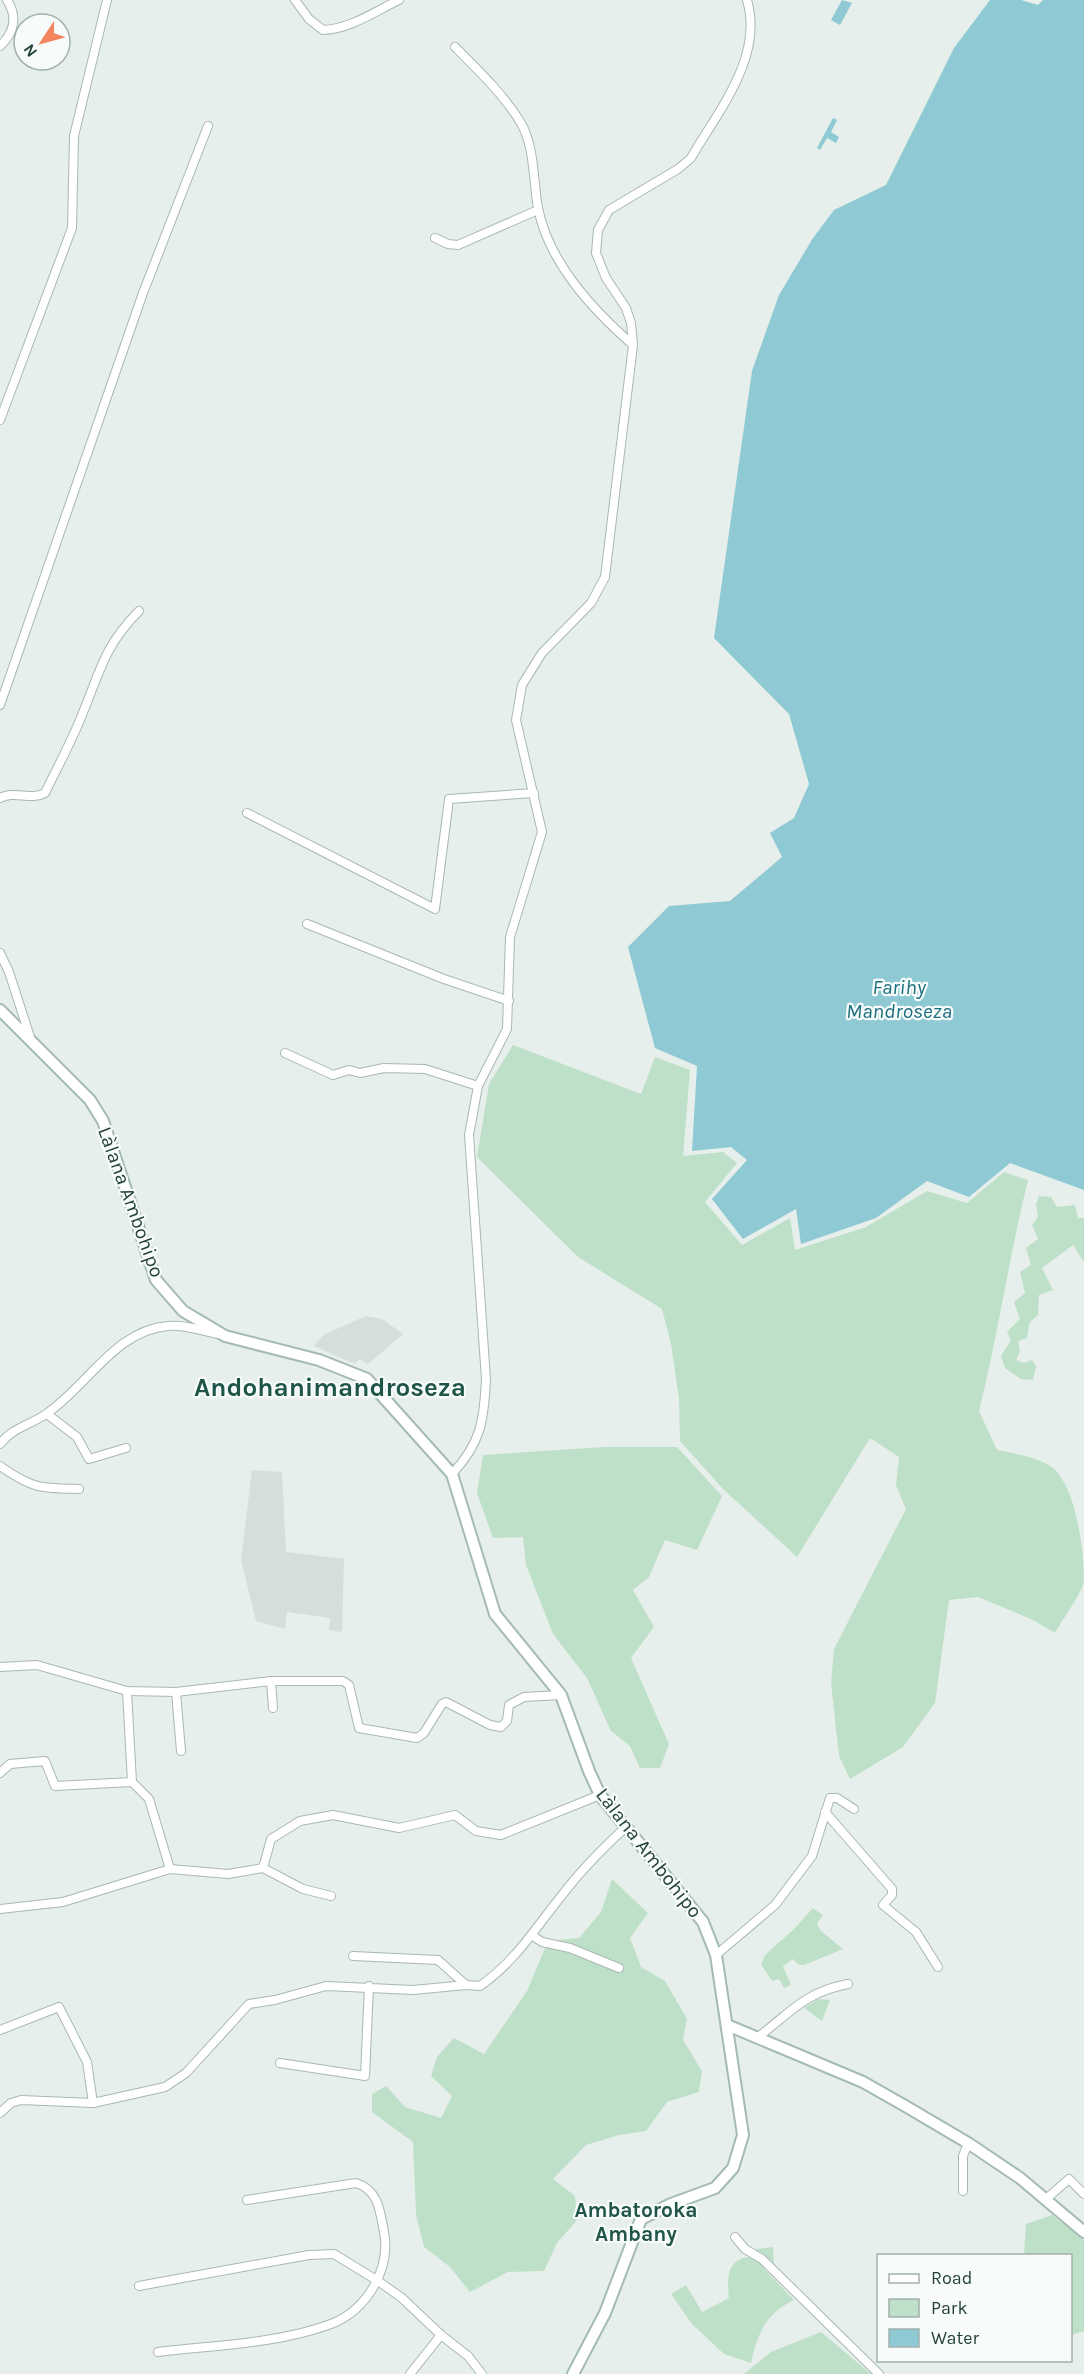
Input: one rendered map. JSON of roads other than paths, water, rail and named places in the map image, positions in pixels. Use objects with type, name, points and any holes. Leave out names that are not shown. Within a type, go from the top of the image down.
[{"type":"street","points":[[0,46],[14,26],[14,13],[7,0]]},
{"type":"street","points":[[0,420],[72,228],[74,136],[106,0]]},
{"type":"street","points":[[295,0],[309,19],[323,30],[337,30],[399,0]]},
{"type":"street","points":[[452,1474],[467,1458],[479,1436],[484,1411],[486,1379],[469,1135],[478,1086],[507,1029],[510,937],[542,832],[516,720],[522,685],[543,653],[591,603],[605,577],[633,345],[631,323],[626,308],[606,278],[596,253],[598,230],[609,210],[678,169],[691,158],[747,60],[752,17],[747,0]]},
{"type":"street","points":[[455,47],[487,80],[521,124],[528,142],[538,210],[556,258],[566,273],[633,345]]},
{"type":"street","points":[[0,705],[143,292],[208,126]]},
{"type":"street","points":[[435,238],[448,244],[458,245],[538,210]]},
{"type":"street","points":[[0,798],[12,794],[36,798],[45,794],[84,711],[105,655],[118,632],[139,611]]},
{"type":"street","points":[[248,813],[435,909],[449,799],[534,793]]},
{"type":"street","points":[[307,924],[444,979],[509,1001]]},
{"type":"street","points":[[0,953],[9,972],[31,1039]]},
{"type":"street","name":"Làlana Ambohipo","points":[[0,1010],[90,1100],[103,1121],[156,1280],[183,1311],[225,1336],[319,1360],[367,1379],[452,1474],[495,1614],[561,1695],[589,1771],[600,1794],[703,1922],[716,1955],[743,2135],[733,2168],[715,2188],[670,2204],[641,2220],[606,2313],[573,2374]]},
{"type":"street","points":[[285,1053],[333,1075],[348,1070],[360,1073],[384,1068],[425,1069],[478,1086]]},
{"type":"street","points":[[0,1444],[14,1431],[47,1414],[124,1343],[144,1330],[170,1325],[225,1336]]},
{"type":"street","points":[[47,1414],[76,1437],[85,1458],[89,1459],[126,1448]]},
{"type":"street","points":[[0,1466],[26,1484],[39,1488],[79,1490]]},
{"type":"street","points":[[0,1667],[37,1665],[127,1691],[176,1692],[272,1682],[343,1681],[349,1685],[358,1728],[417,1738],[424,1733],[446,1702],[490,1725],[501,1727],[507,1721],[509,1705],[516,1700],[561,1695]]},
{"type":"street","points":[[272,1682],[273,1708]]},
{"type":"street","points":[[127,1691],[132,1782],[149,1798],[170,1869]]},
{"type":"street","points":[[176,1692],[181,1750]]},
{"type":"street","points":[[0,1773],[10,1764],[45,1761],[55,1786],[132,1782]]},
{"type":"street","points":[[263,1868],[271,1839],[300,1821],[333,1815],[399,1828],[455,1815],[476,1831],[501,1835],[600,1794]]},
{"type":"street","points":[[716,1955],[776,1905],[812,1856],[825,1812],[833,1797],[854,1809]]},
{"type":"street","points":[[825,1812],[892,1889],[892,1895],[884,1905],[916,1932],[938,1967]]},
{"type":"street","points":[[0,2113],[11,2103],[21,2100],[93,2103],[165,2087],[186,2073],[249,2004],[275,2000],[326,1986],[369,1986],[413,1990],[466,1984],[480,1986],[501,1971],[533,1936],[586,1867],[627,1826]]},
{"type":"street","points":[[0,1909],[63,1902],[170,1869],[228,1874],[263,1868],[303,1889],[331,1896]]},
{"type":"street","points":[[533,1936],[542,1942],[570,1948],[620,1968]]},
{"type":"street","points":[[353,1956],[438,1960],[466,1984]]},
{"type":"street","points":[[757,2038],[808,1996],[828,1988],[848,1984]]},
{"type":"street","points":[[280,2063],[365,2076],[369,1986]]},
{"type":"street","points":[[0,2030],[59,2007],[87,2062],[93,2103]]},
{"type":"street","points":[[727,2025],[863,2082],[968,2143],[1046,2199],[1084,2232]]},
{"type":"street","points":[[963,2192],[963,2156],[968,2143]]},
{"type":"street","points":[[1046,2199],[1069,2180],[1084,2194]]},
{"type":"street","points":[[158,2352],[259,2340],[333,2323],[355,2307],[378,2281],[385,2263],[386,2243],[378,2202],[363,2185],[356,2183],[247,2200]]},
{"type":"street","points":[[735,2237],[745,2249],[762,2259],[879,2374]]},
{"type":"street","points":[[139,2286],[322,2253],[334,2254],[402,2298],[441,2335],[468,2356],[482,2374]]},
{"type":"street","points":[[410,2374],[441,2335]]},
{"type":"water","points":[[842,0],[852,3],[840,25],[831,20]]},
{"type":"water","name":"Farihy Mandroseza","points":[[990,0],[1021,0],[1038,5],[1043,0],[1084,0],[1084,1190],[1010,1163],[969,1197],[927,1181],[876,1218],[801,1244],[796,1209],[743,1239],[712,1199],[747,1160],[731,1147],[692,1151],[697,1066],[655,1048],[628,947],[669,906],[730,901],[782,857],[770,833],[794,818],[809,784],[789,714],[714,638],[752,371],[779,295],[813,238],[834,210],[886,185],[954,48]]},
{"type":"water","points":[[833,118],[837,120],[831,132],[839,137],[836,143],[827,138],[820,150],[817,148]]},
{"type":"district","name":"Andohanimandroseza","points":[[330,1387]]},
{"type":"district","name":"Ambatoroka Ambany","points":[[636,2222]]}]
